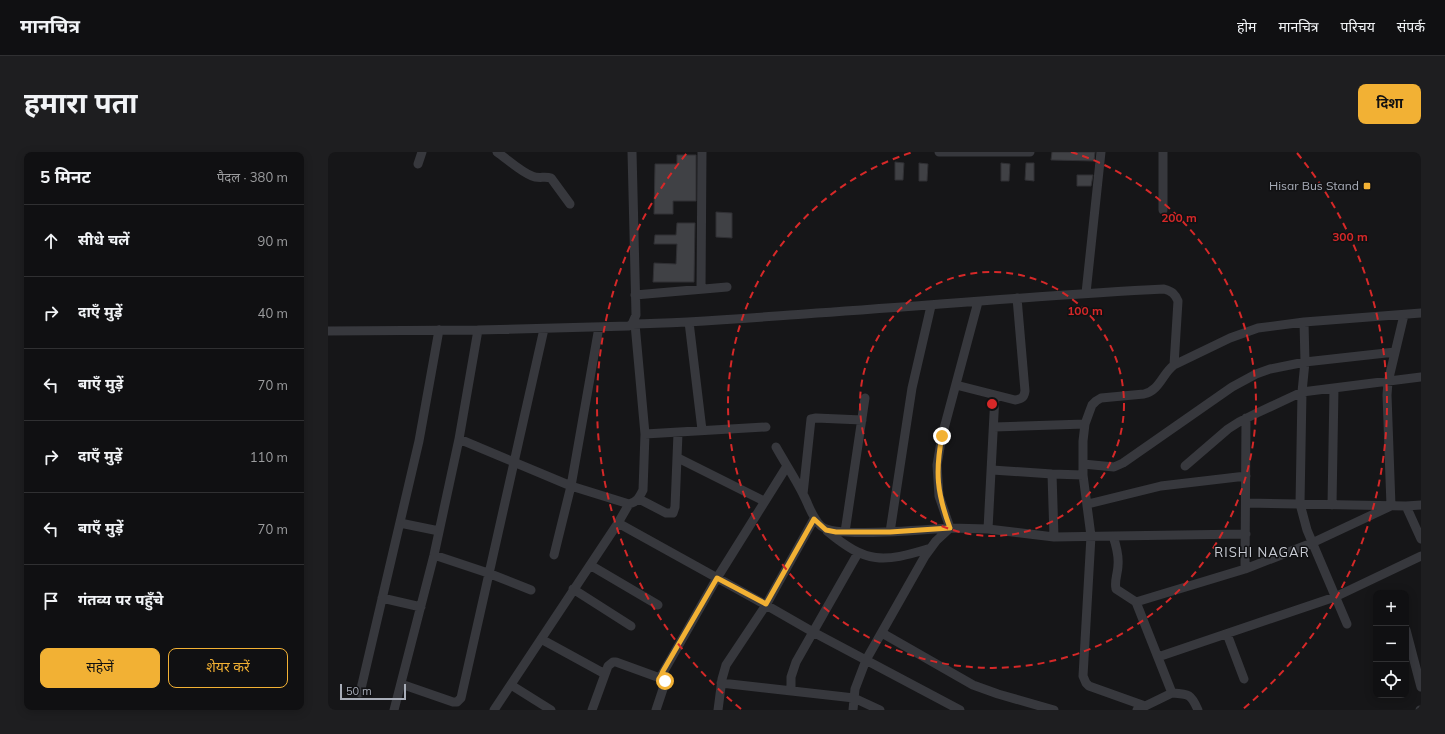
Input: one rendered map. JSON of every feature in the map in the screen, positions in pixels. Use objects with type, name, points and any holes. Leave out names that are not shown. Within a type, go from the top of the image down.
[{"type":"street","points":[[418,164],[422,152]]},
{"type":"street","points":[[497,152],[530,176],[537,178],[551,178],[570,204]]},
{"type":"street","points":[[494,710],[618,523],[629,504],[639,499],[643,490],[645,434],[634,324],[636,316],[634,295],[632,152]]},
{"type":"street","points":[[701,290],[702,152]]},
{"type":"street","points":[[939,152],[1030,152]]},
{"type":"street","points":[[1086,293],[1101,152]]},
{"type":"street","points":[[1163,152],[1163,210]]},
{"type":"street","points":[[634,295],[727,287]]},
{"type":"street","points":[[328,330],[375,331],[599,328],[629,326],[634,324],[689,322],[931,306],[1086,293],[1164,289],[1171,291],[1178,301],[1174,365]]},
{"type":"street","points":[[956,385],[1015,400],[1021,399],[1024,396],[1025,391],[1017,298]]},
{"type":"street","points":[[950,528],[939,496],[937,464],[942,436],[978,302]]},
{"type":"street","points":[[890,532],[912,388],[931,306]]},
{"type":"street","points":[[1198,710],[1193,698],[1189,695],[1172,693],[1141,708],[1089,686],[1084,680],[1091,536],[1083,475],[1083,464],[1085,424],[1092,405],[1096,400],[1101,398],[1151,393],[1169,369],[1174,365],[1230,338],[1246,332],[1271,326],[1304,322],[1421,313]]},
{"type":"street","points":[[1391,506],[1387,395],[1388,382],[1404,315]]},
{"type":"street","points":[[689,322],[702,430]]},
{"type":"street","points":[[1304,322],[1305,362],[1302,392],[1300,504],[1302,517],[1312,543],[1347,624]]},
{"type":"street","points":[[554,554],[571,486],[599,328]]},
{"type":"street","points":[[401,684],[453,702],[457,702],[461,698],[544,329]]},
{"type":"street","points":[[360,693],[419,441],[438,330]]},
{"type":"street","points":[[394,710],[434,555],[459,438],[478,330]]},
{"type":"street","points":[[1083,464],[1114,467],[1123,463],[1244,380],[1270,369],[1305,362],[1395,352]]},
{"type":"street","points":[[1186,466],[1228,429],[1246,418],[1302,392],[1421,377]]},
{"type":"street","points":[[1332,505],[1334,388]]},
{"type":"street","points":[[988,529],[995,394]]},
{"type":"street","points":[[845,532],[865,398]]},
{"type":"street","points":[[1245,569],[1246,418]]},
{"type":"street","points":[[803,494],[811,419],[862,420]]},
{"type":"street","points":[[994,427],[1085,424]]},
{"type":"street","points":[[645,434],[766,427]]},
{"type":"street","points":[[639,499],[666,513],[673,513],[675,507],[678,432]]},
{"type":"street","points":[[459,438],[571,486],[629,504]]},
{"type":"street","points":[[776,447],[803,494],[814,519],[848,547],[858,553],[872,557],[892,558],[930,548]]},
{"type":"street","points":[[678,458],[764,501]]},
{"type":"street","points":[[660,678],[717,578],[787,466]]},
{"type":"street","points":[[992,470],[1083,475]]},
{"type":"street","points":[[1052,474],[1054,537]]},
{"type":"street","points":[[1088,504],[1161,486],[1246,476]]},
{"type":"street","points":[[1246,503],[1391,506],[1421,505]]},
{"type":"street","points":[[1136,602],[1245,569],[1312,543],[1391,506]]},
{"type":"street","points":[[1406,506],[1421,540]]},
{"type":"street","points":[[718,710],[721,682],[726,665],[766,604],[814,519]]},
{"type":"street","points":[[400,522],[439,531]]},
{"type":"street","points":[[618,523],[766,604],[813,632],[960,710]]},
{"type":"street","points":[[853,710],[855,689],[866,660],[930,548],[950,528]]},
{"type":"street","points":[[826,530],[845,532],[890,532],[950,528],[988,529],[1054,537],[1246,534]]},
{"type":"street","points":[[1113,536],[1118,556],[1115,587],[1136,602],[1172,693]]},
{"type":"street","points":[[791,691],[793,669],[858,553]]},
{"type":"street","points":[[434,555],[488,573],[531,590]]},
{"type":"street","points":[[1158,657],[1335,597],[1421,556]]},
{"type":"street","points":[[590,565],[658,605]]},
{"type":"street","points":[[574,589],[631,626]]},
{"type":"street","points":[[382,598],[421,607]]},
{"type":"street","points":[[882,633],[973,685],[998,694],[1054,710]]},
{"type":"street","points":[[1227,634],[1244,679]]},
{"type":"street","points":[[541,639],[605,674]]},
{"type":"street","points":[[1409,641],[1421,687]]},
{"type":"street","points":[[592,710],[610,663],[616,662],[664,680],[665,683],[656,710]]},
{"type":"street","points":[[721,682],[854,698],[880,710]]},
{"type":"street","points":[[511,685],[551,710]]},
{"type":"building","points":[[1052,152],[1095,152],[1094,161],[1051,160]]},
{"type":"building","points":[[677,155],[696,155],[696,201],[673,201],[673,214],[654,214],[655,164],[677,164]]},
{"type":"building","points":[[895,162],[904,163],[903,180],[895,180]]},
{"type":"building","points":[[919,163],[928,164],[927,181],[919,181]]},
{"type":"building","points":[[1001,163],[1010,164],[1009,181],[1001,181]]},
{"type":"building","points":[[1026,163],[1034,163],[1034,181],[1025,180]]},
{"type":"building","points":[[1077,175],[1093,175],[1091,186],[1077,186]]},
{"type":"building","points":[[716,212],[732,213],[732,238],[716,237]]},
{"type":"building","points":[[677,223],[695,223],[694,282],[653,282],[654,263],[676,264],[677,244],[654,244],[655,235],[676,235]]},
{"type":"place","name":"Hisar Bus Stand","points":[[1367,186]]},
{"type":"district","name":"RISHI NAGAR","points":[[1262,552]]},
{"type":"route","points":[[665,681],[660,678],[663,671],[717,578],[766,604],[814,519],[826,530],[836,532],[890,532],[950,528],[939,496],[937,479],[937,464],[942,436]]}]
